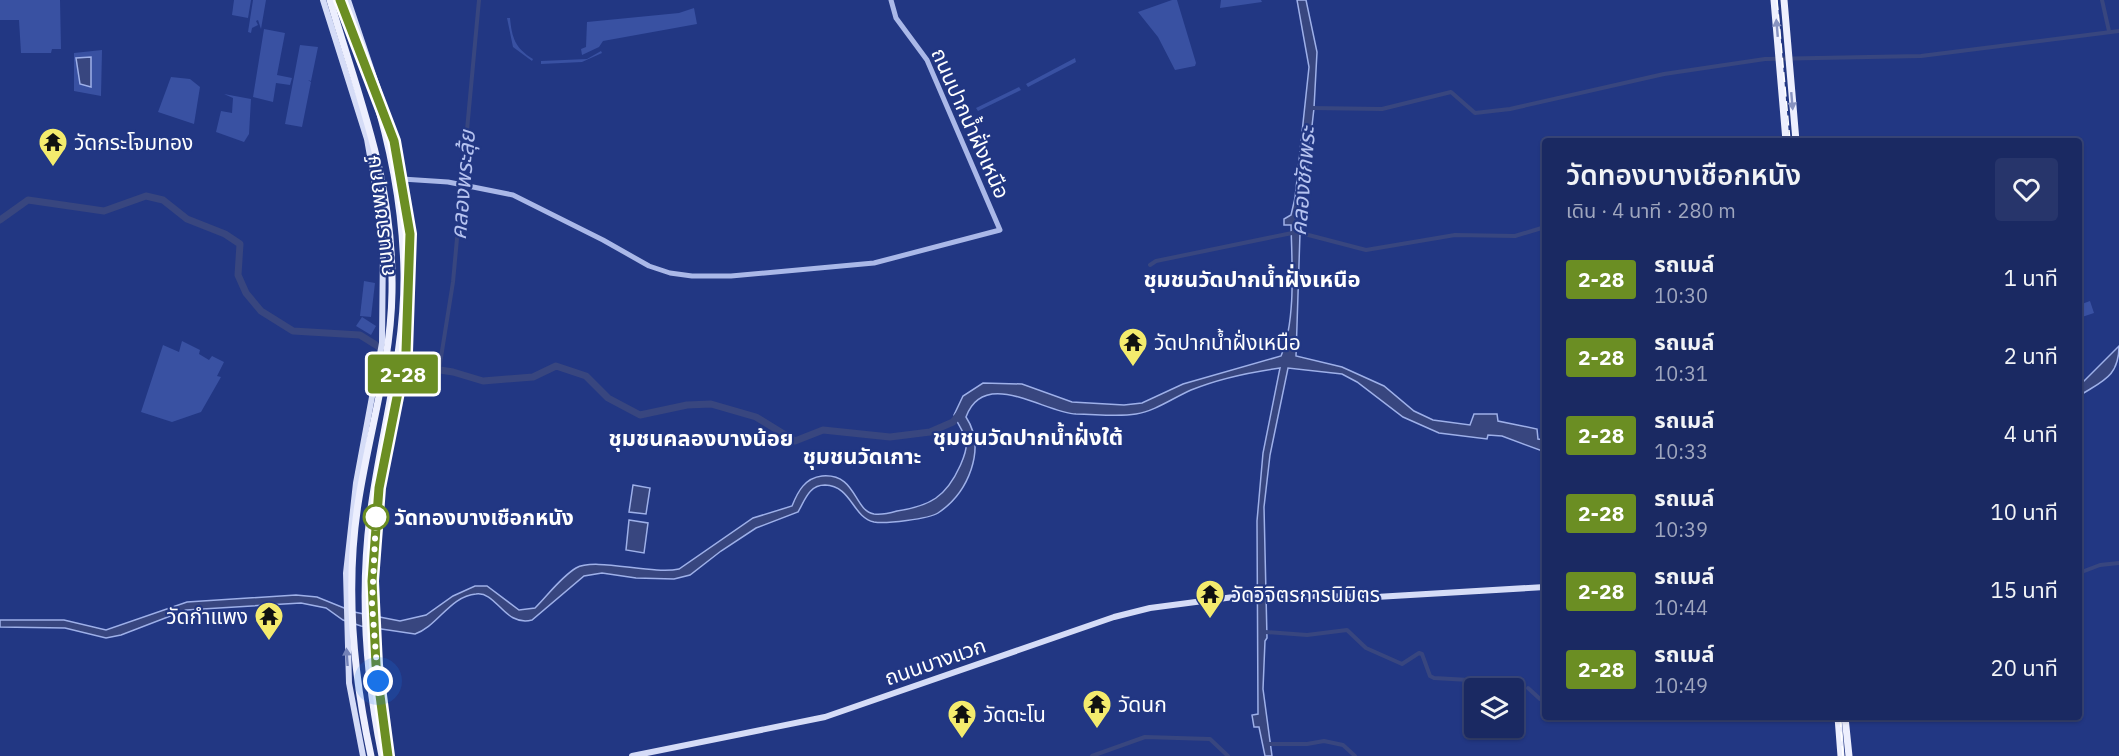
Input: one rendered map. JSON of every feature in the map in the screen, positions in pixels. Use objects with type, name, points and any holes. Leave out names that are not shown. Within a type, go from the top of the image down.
[{"type":"main road","name":"ถนนราชพฤกษ์","points":[[323,0],[367,139],[377,188],[384,250],[385,344]]},
{"type":"main road","name":"ถนนราชพฤกษ์","points":[[330,0],[363,103],[382,176],[392,265],[382,365],[358,501],[345,628],[349,683],[364,756]]},
{"type":"main road","name":"ถนนราชพฤกษ์","points":[[340,0],[372,88],[388,146],[402,231],[404,274],[402,351]]},
{"type":"main road","name":"ถนนราชพฤกษ์","points":[[348,0],[382,98],[394,141],[402,179],[410,248],[402,351],[375,522],[368,605]]},
{"type":"main road","points":[[1774,0],[1786,138]]},
{"type":"main road","points":[[1784,0],[1796,138]]},
{"type":"main road","points":[[372,88],[394,141]]},
{"type":"main road","points":[[382,176],[384,250]]},
{"type":"main road","name":"ถนนราชพฤกษ์","points":[[371,756],[359,686],[349,595],[350,525],[368,423],[382,365]]},
{"type":"main road","name":"ถนนราชพฤกษ์","points":[[382,756],[370,686],[369,524],[380,458],[399,373]]},
{"type":"main road","points":[[367,458],[368,423]]},
{"type":"main road","points":[[380,458],[391,428]]},
{"type":"main road","name":"ถนนบางแวก","points":[[632,756],[825,717],[1114,617],[1150,608],[1249,595],[1376,597],[1542,586]]},
{"type":"main road","name":"ถนนราชพฤกษ์","points":[[369,630],[387,756]]},
{"type":"main road","points":[[1838,720],[1841,756]]},
{"type":"main road","points":[[1845,720],[1849,756]]},
{"type":"street","name":"ถนนปากน้ำฝั่งเหนือ","points":[[402,179],[455,183],[513,195],[649,266],[670,273],[692,276],[731,276],[874,263],[1000,230],[927,60],[896,18],[891,0]]},
{"type":"shaded area","points":[[0,0],[60,0],[61,49],[52,49],[51,53],[21,53],[19,20],[0,20]]},
{"type":"shaded area","points":[[234,0],[251,0],[248,18],[232,15]]},
{"type":"shaded area","points":[[253,0],[266,0],[261,29],[258,20],[256,21],[258,25],[252,28],[251,33],[248,32]]},
{"type":"shaded area","points":[[1177,0],[1196,63],[1195,66],[1175,70],[1158,37],[1138,12]]},
{"type":"shaded area","points":[[1221,0],[1261,0],[1262,2],[1220,8]]},
{"type":"shaded area","points":[[694,8],[697,24],[603,41],[599,47],[582,55],[581,49],[586,47],[587,22],[679,13]]},
{"type":"shaded area","points":[[507,18],[510,18],[518,46],[533,59],[532,61],[513,47]]},
{"type":"shaded area","points":[[264,29],[285,33],[277,75],[292,78],[290,85],[276,83],[273,102],[253,97]]},
{"type":"shaded area","points":[[300,45],[318,47],[311,81],[308,80],[311,82],[302,127],[285,124]]},
{"type":"shaded area","points":[[102,50],[101,96],[74,91],[74,53]]},
{"type":"shaded area","points":[[601,51],[602,53],[582,62],[541,64],[541,61],[587,59]]},
{"type":"shaded area","points":[[1075,58],[1076,62],[1028,87],[1026,84]]},
{"type":"shaded area","points":[[171,77],[190,79],[200,87],[194,124],[158,112]]},
{"type":"shaded area","points":[[1019,87],[1021,90],[978,111],[976,108]]},
{"type":"shaded area","points":[[224,94],[251,99],[249,134],[244,142],[216,132],[221,111],[232,113],[233,98]]},
{"type":"shaded area","points":[[364,281],[375,283],[371,317],[360,316]]},
{"type":"shaded area","points":[[2090,301],[2094,313],[2082,317],[2082,304]]},
{"type":"shaded area","points":[[362,317],[376,326],[371,335],[356,326]]},
{"type":"shaded area","points":[[182,341],[200,350],[199,354],[209,360],[212,356],[224,362],[217,376],[221,377],[201,412],[172,422],[141,412],[163,345],[179,352]]},
{"type":"water","name":"คลองชักพระ","points":[[1297,0],[1306,0],[1317,52],[1314,108],[1300,233],[1296,356],[1342,367],[1384,386],[1414,411],[1433,420],[1470,425],[1474,414],[1497,414],[1498,421],[1537,429],[1538,439],[1542,440],[1542,451],[1502,436],[1488,435],[1487,439],[1439,433],[1403,417],[1357,382],[1342,374],[1288,368],[1270,455],[1264,507],[1267,638],[1263,689],[1272,756],[1265,756],[1259,727],[1254,727],[1252,715],[1258,714],[1257,521],[1263,453],[1280,368],[1212,382],[1150,410],[1129,415],[1076,414],[1063,412],[1016,396],[986,395],[975,402],[966,417],[975,443],[971,470],[958,494],[938,513],[907,520],[874,522],[861,514],[841,490],[825,485],[820,486],[811,490],[798,512],[756,528],[690,575],[674,579],[636,578],[602,573],[584,576],[532,620],[522,621],[514,618],[490,598],[476,594],[459,600],[430,625],[415,634],[361,626],[343,620],[326,608],[301,603],[186,610],[121,635],[106,638],[65,628],[0,627],[0,620],[64,620],[106,630],[187,602],[296,595],[317,597],[354,612],[400,621],[426,615],[453,596],[475,586],[487,586],[519,610],[535,608],[565,576],[585,565],[610,565],[654,570],[679,569],[753,518],[792,506],[803,486],[816,477],[833,477],[842,480],[862,506],[874,514],[885,514],[928,503],[943,493],[955,477],[965,454],[966,440],[954,415],[963,396],[983,383],[1022,384],[1072,402],[1124,405],[1142,403],[1183,384],[1281,356],[1289,326],[1292,292],[1291,225],[1284,225],[1284,219],[1291,215],[1295,198],[1309,67]]},
{"type":"water","points":[[91,57],[91,87],[80,84],[76,58]]},
{"type":"water","points":[[2119,346],[2116,365],[2108,377],[2082,394],[2082,383]]},
{"type":"water","points":[[633,485],[650,488],[646,514],[629,512]]},
{"type":"water","points":[[629,520],[648,523],[644,553],[626,550]]},
{"type":"waterway","name":"คลองพระลุ้ย","points":[[439,370],[453,282],[479,0]]},
{"type":"waterway","points":[[2102,0],[2109,31]]},
{"type":"waterway","points":[[1311,108],[1382,109],[1451,92],[1475,113],[1510,109],[1664,74],[1765,59],[1921,56],[2119,31]]},
{"type":"waterway","points":[[0,220],[28,200],[104,211],[146,196],[163,200],[187,219],[225,234],[240,244],[238,275],[246,293],[261,311],[293,331],[360,335],[408,365],[453,372],[483,381],[533,377],[556,366],[586,376],[608,398],[640,415],[687,405],[711,404],[756,417],[795,441],[823,430],[890,437],[930,432],[953,422],[961,412]]},
{"type":"waterway","name":"คลองชักพระ","points":[[1150,265],[1156,261],[1297,232],[1366,250],[1455,235],[1515,236],[1542,228]]},
{"type":"waterway","points":[[2082,572],[2100,565],[2119,563]]},
{"type":"waterway","points":[[1265,632],[1307,635],[1347,630],[1366,648],[1402,664],[1419,653],[1422,654],[1430,676],[1434,678],[1464,680]]},
{"type":"waterway","points":[[1528,688],[1542,699]]},
{"type":"waterway","points":[[1092,756],[1145,737],[1210,739],[1228,756]]},
{"type":"waterway","points":[[1267,744],[1307,744],[1324,741],[1343,745],[1355,756]]},
{"type":"railway","points":[[1777,0],[1790,138]]},
{"type":"railway","points":[[1840,720],[1843,756]]},
{"type":"bus line","name":"2-28","points":[[340,0],[394,141],[410,234],[410,292],[406,352],[379,488],[372,581],[376,665],[388,756]]},
{"type":"place","name":"วัดกระโจมทอง","points":[[53,168]]},
{"type":"place","name":"วัดปากน้ำฝั่งเหนือ","points":[[1133,368]]},
{"type":"place","name":"วัดทองบางเชือกหนัง","points":[[376,517]]},
{"type":"place","name":"วัดวิจิตรการนิมิตร","points":[[1210,620]]},
{"type":"place","name":"วัดกำแพง","points":[[269,642]]},
{"type":"place","name":"วัดนก","points":[[1097,730]]},
{"type":"place","name":"วัดตะโน","points":[[962,740]]},
{"type":"district","name":"ชุมชนวัดปากน้ำฝั่งเหนือ","points":[[1252,278]]},
{"type":"district","name":"ชุมชนวัดปากน้ำฝั่งใต้","points":[[1028,436]]},
{"type":"district","name":"ชุมชนคลองบางน้อย","points":[[701,437]]},
{"type":"district","name":"ชุมชนวัดเกาะ","points":[[862,455]]},
{"type":"route","points":[[376,517],[372,604],[378,681]]}]
